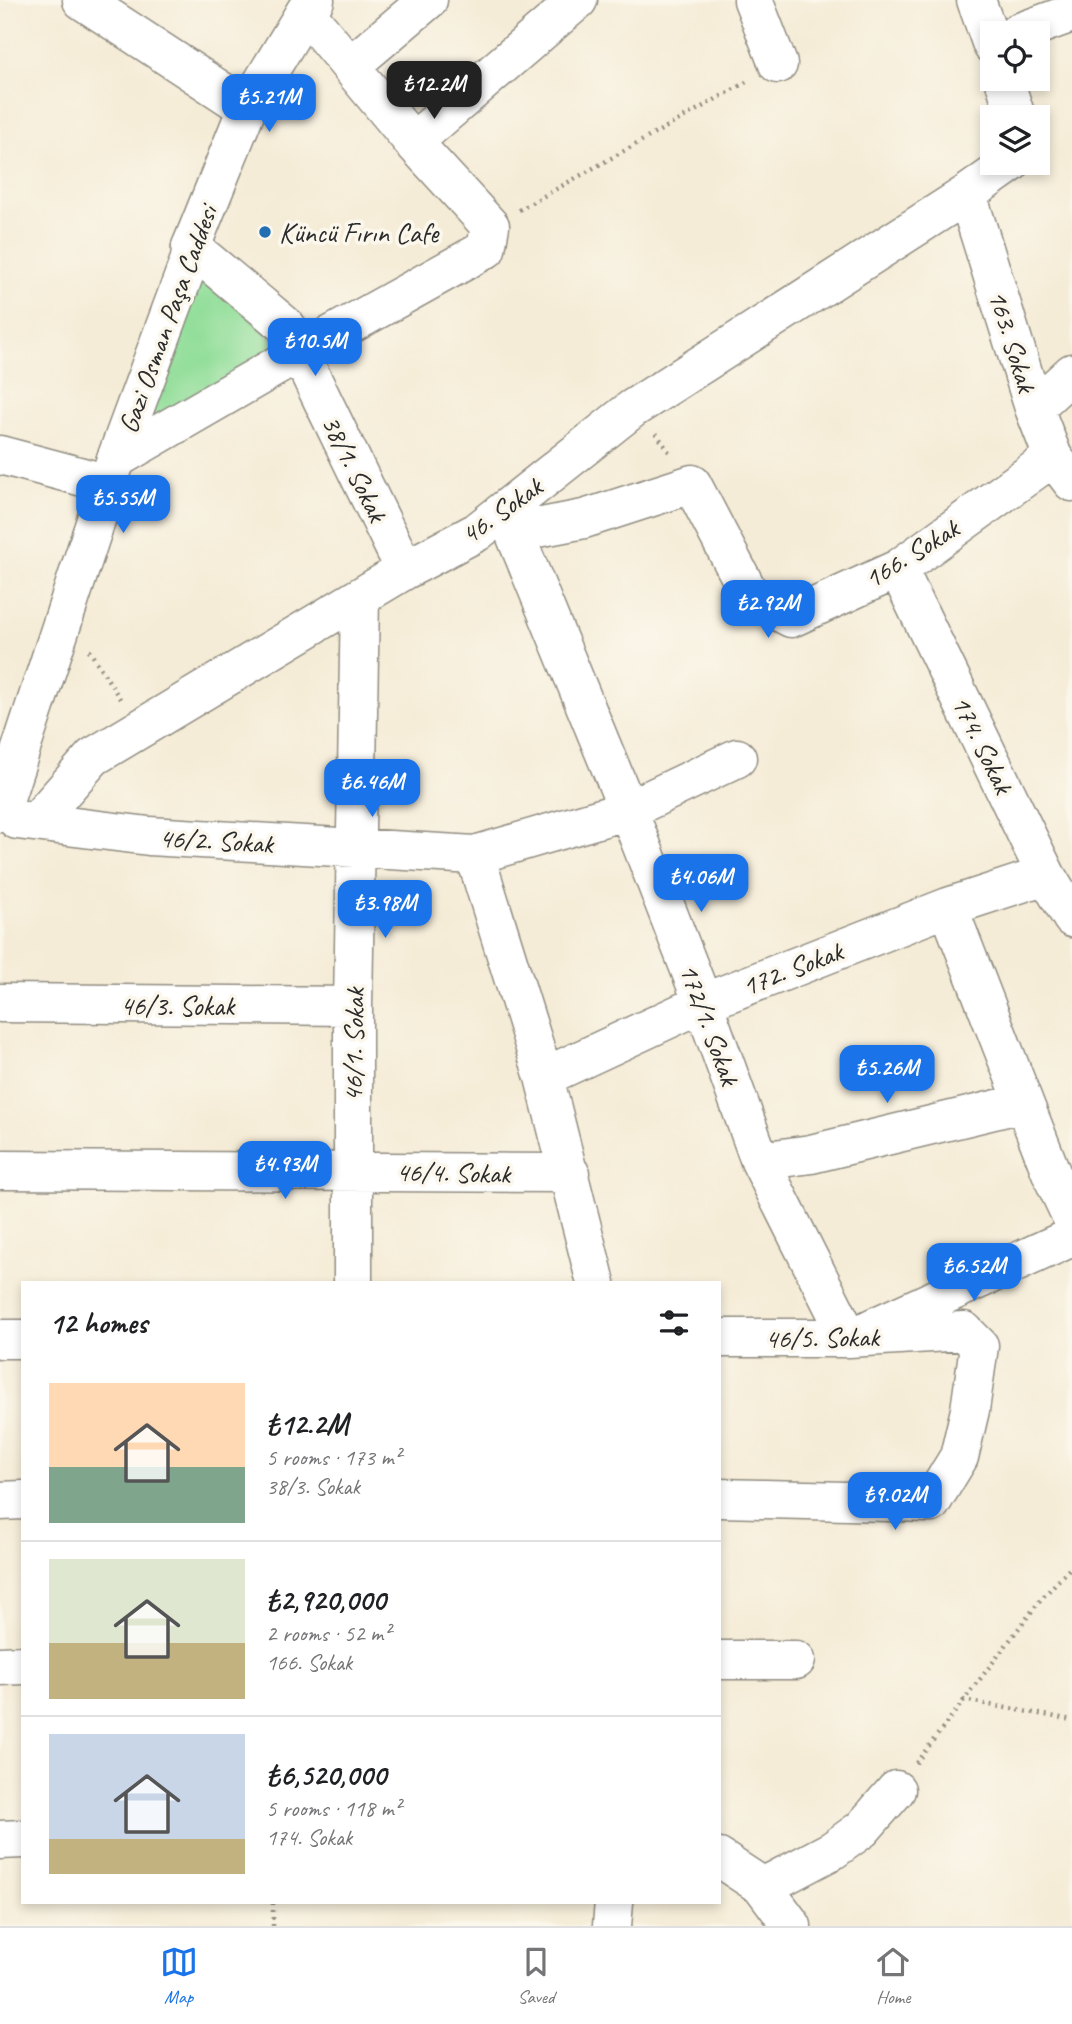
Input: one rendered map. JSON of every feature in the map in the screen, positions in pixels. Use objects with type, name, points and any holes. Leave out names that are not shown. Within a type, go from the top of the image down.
[{"type":"street","points":[[82,0],[247,108]]},
{"type":"street","points":[[350,66],[428,0]]},
{"type":"street","points":[[413,142],[578,0]]},
{"type":"street","points":[[753,0],[778,64]]},
{"type":"street","points":[[976,0],[984,21]]},
{"type":"street","points":[[0,455],[113,472],[299,353],[488,238],[350,66],[310,6]]},
{"type":"street","name":"Gazi Osman Paşa Caddesi","points":[[12,818],[65,613],[190,259],[191,247],[247,108],[310,6]]},
{"type":"street","points":[[1050,21],[1072,13]]},
{"type":"street","name":"46. Sokak","points":[[12,818],[93,757],[405,570],[477,532],[637,406],[994,175]]},
{"type":"street","name":"163. Sokak","points":[[967,194],[1034,408],[1063,470]]},
{"type":"street","name":"38/1. Sokak","points":[[191,247],[287,327],[405,570]]},
{"type":"street","points":[[1034,408],[1072,373]]},
{"type":"street","name":"166. Sokak","points":[[692,484],[751,597],[791,618],[898,569],[1063,470]]},
{"type":"street","points":[[505,510],[537,528],[584,519],[692,484]]},
{"type":"street","name":"172/1. Sokak","points":[[505,510],[628,810],[703,1003],[760,1161],[849,1338]]},
{"type":"street","name":"174. Sokak","points":[[898,569],[1063,898]]},
{"type":"street","name":"46/1. Sokak","points":[[353,1281],[352,1171],[360,597]]},
{"type":"street","name":"46/2. Sokak","points":[[12,818],[149,836],[475,855],[628,810],[737,758]]},
{"type":"street","points":[[475,855],[544,1077],[596,1281]]},
{"type":"street","name":"172. Sokak","points":[[544,1077],[703,1003],[948,907],[1063,898]]},
{"type":"street","points":[[948,907],[1023,1103],[1072,1218]]},
{"type":"street","name":"46/3. Sokak","points":[[0,1003],[354,1006]]},
{"type":"street","points":[[760,1161],[811,1154],[1023,1103]]},
{"type":"street","name":"46/4. Sokak","points":[[0,1170],[570,1173]]},
{"type":"street","points":[[849,1338],[1072,1237]]},
{"type":"street","name":"46/5. Sokak","points":[[721,1338],[849,1338],[964,1331],[979,1346],[970,1410],[959,1457],[931,1503],[721,1498]]},
{"type":"street","points":[[0,1339],[21,1339]]},
{"type":"street","points":[[0,1501],[21,1500]]},
{"type":"street","points":[[721,1660],[796,1660]]},
{"type":"street","points":[[0,1666],[21,1665]]},
{"type":"street","points":[[763,1887],[832,1850],[862,1829],[896,1790]]},
{"type":"street","points":[[0,1840],[21,1839]]},
{"type":"street","points":[[721,1859],[763,1887],[792,1925]]},
{"type":"street","points":[[612,1926],[614,1904]]},
{"type":"path","points":[[488,238],[778,64]]},
{"type":"path","points":[[637,406],[692,484]]},
{"type":"path","points":[[65,613],[120,699]]},
{"type":"path","points":[[896,1790],[1042,1598],[1072,1566]]},
{"type":"path","points":[[963,1700],[1072,1720]]},
{"type":"path","points":[[273,1904],[273,1926]]},
{"type":"green space","points":[[200,269],[285,350],[141,433]]},
{"type":"place","name":"Küncü Fırın Cafe","points":[[265,232]]}]
